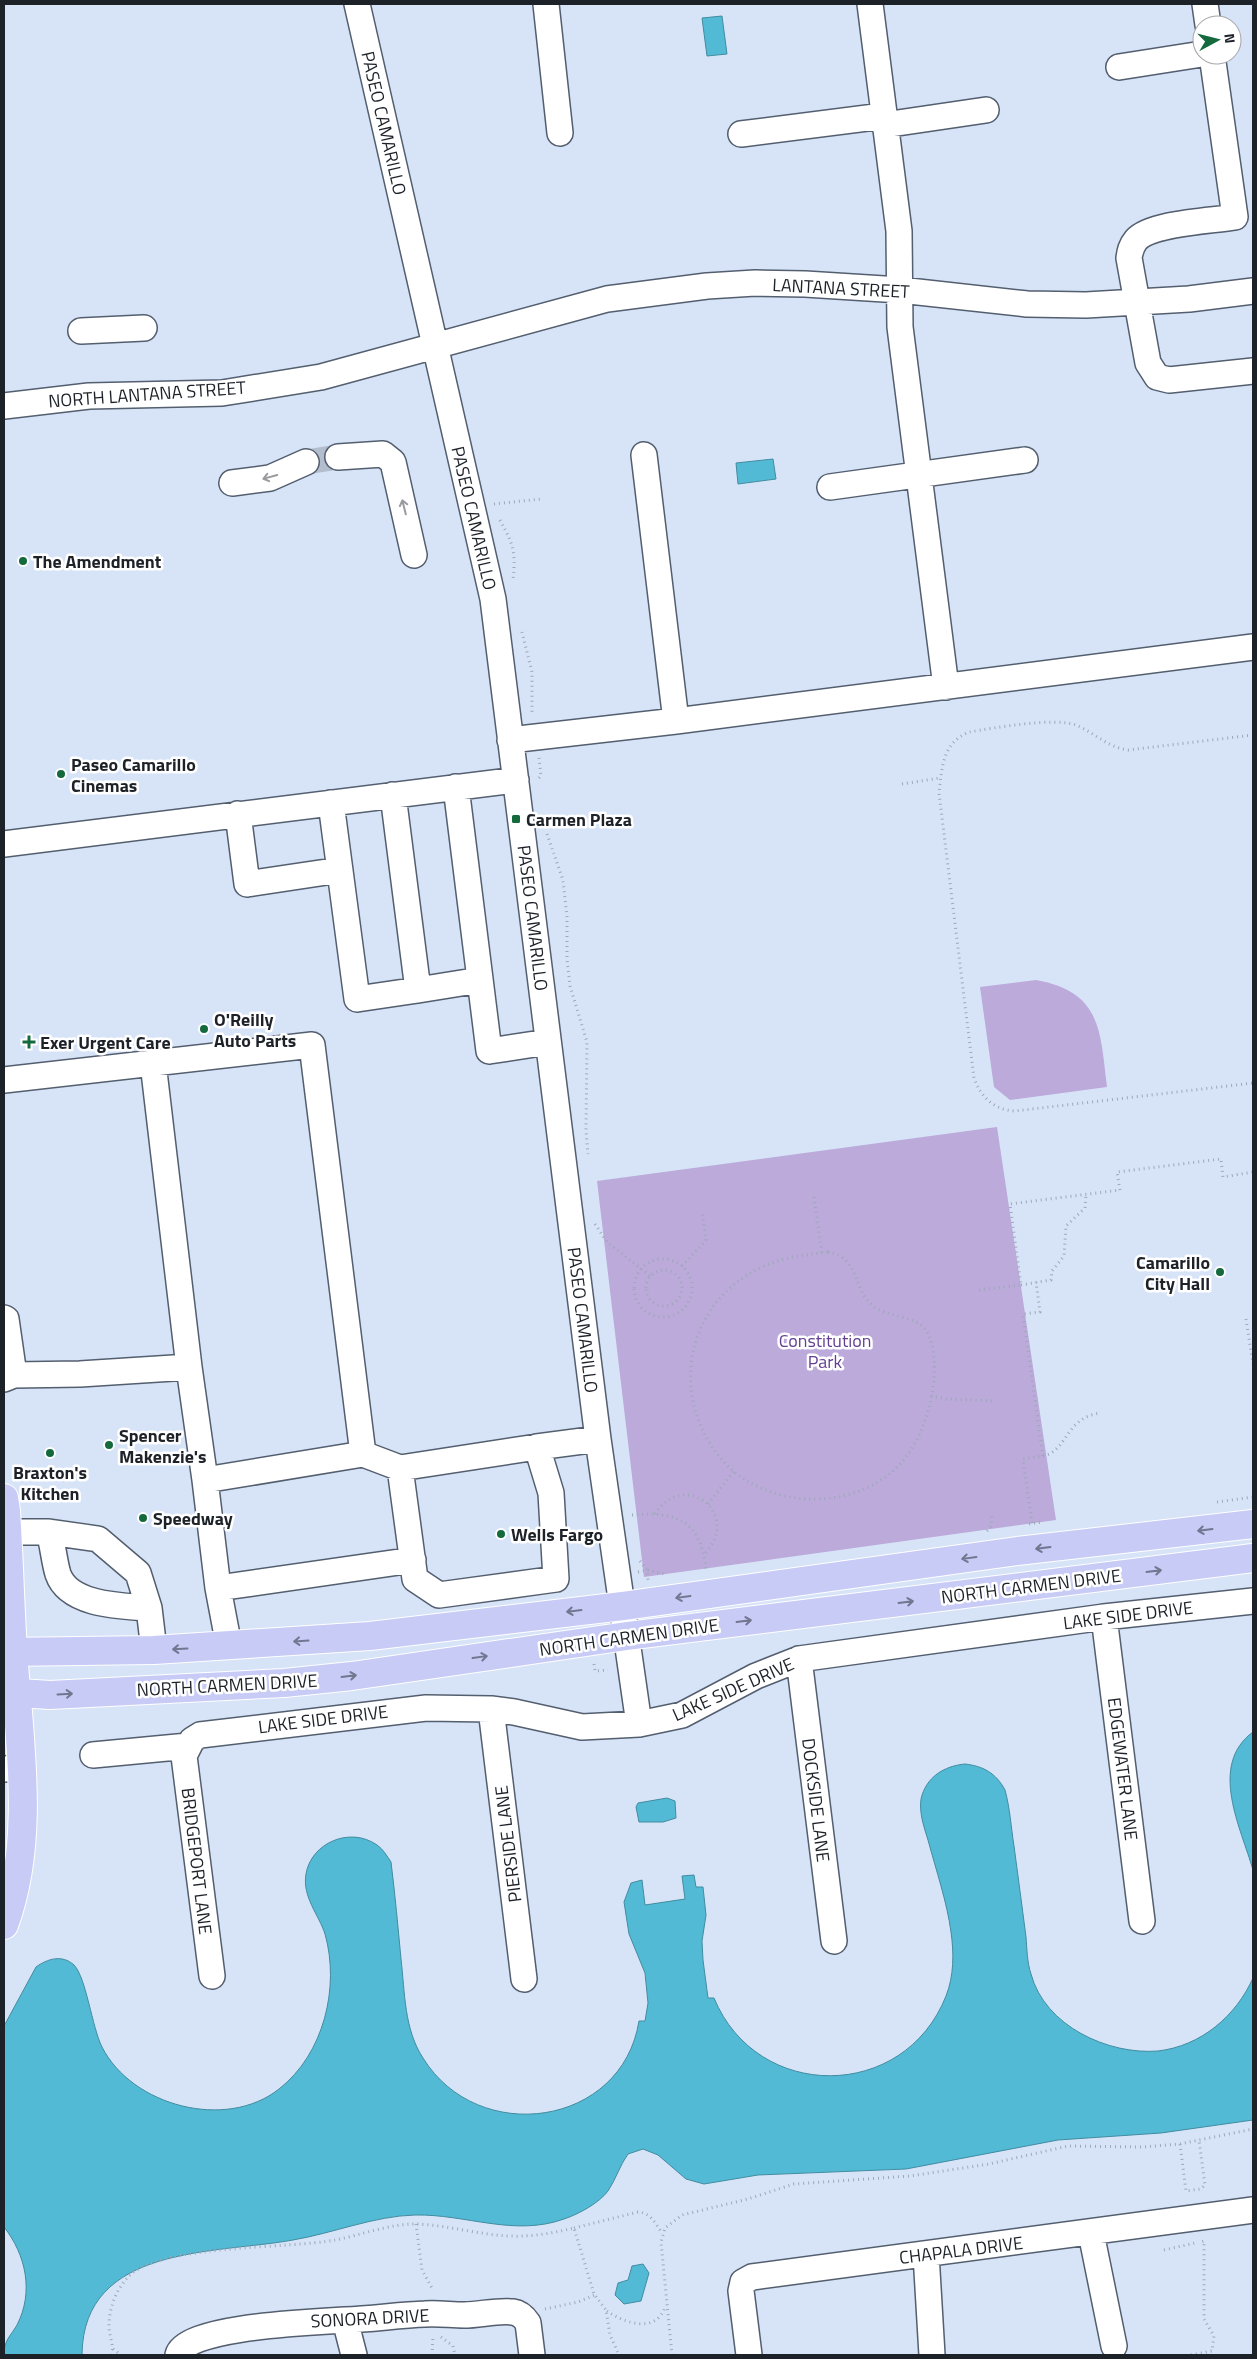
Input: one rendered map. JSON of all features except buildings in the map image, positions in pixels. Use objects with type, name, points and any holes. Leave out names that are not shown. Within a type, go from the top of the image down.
[{"type":"main road","points":[[4,1498],[12,1769],[11,1862],[4,1925]]},
{"type":"main road","name":"NORTH CARMEN DRIVE","points":[[8,1651],[154,1650],[370,1636],[622,1606],[1017,1551],[1253,1524]]},
{"type":"main road","name":"NORTH CARMEN DRIVE","points":[[10,1693],[50,1695],[284,1683],[352,1676],[627,1636],[1253,1558]]},
{"type":"street","name":"PASEO CAMARILLO","points":[[356,4],[492,599],[510,740],[526,781],[548,1042],[598,1439],[638,1724]]},
{"type":"street","points":[[546,4],[560,133]]},
{"type":"street","points":[[870,4],[899,232],[900,327],[946,687]]},
{"type":"street","points":[[1119,67],[1192,56]]},
{"type":"street","points":[[1213,65],[1235,217],[1150,230],[1137,239],[1131,247],[1130,258],[1148,364],[1156,377],[1169,380],[1253,371]]},
{"type":"street","points":[[741,134],[986,110]]},
{"type":"street","name":"LANTANA STREET","points":[[435,345],[607,299],[707,286],[755,283],[805,284],[900,290],[1027,304],[1086,305],[1138,303],[1253,291]]},
{"type":"street","points":[[82,331],[144,328]]},
{"type":"street","name":"NORTH LANTANA STREET","points":[[4,406],[89,396],[222,393],[321,377],[435,345]]},
{"type":"street","points":[[338,457],[383,454],[393,462],[414,555]]},
{"type":"street","points":[[644,455],[676,721]]},
{"type":"street","points":[[830,487],[1025,460]]},
{"type":"street","points":[[232,483],[270,478],[306,462]]},
{"type":"street","points":[[510,740],[676,721],[1253,647]]},
{"type":"street","points":[[4,844],[456,787],[526,781]]},
{"type":"street","points":[[456,787],[489,1051],[548,1042]]},
{"type":"street","points":[[393,795],[418,990]]},
{"type":"street","points":[[331,803],[357,999],[480,980]]},
{"type":"street","points":[[238,814],[247,884],[340,870]]},
{"type":"street","points":[[4,1080],[312,1045],[363,1454]]},
{"type":"street","points":[[153,1063],[218,1588],[229,1646]]},
{"type":"street","points":[[4,1318],[6,1320],[9,1377],[190,1367]]},
{"type":"street","points":[[205,1480],[363,1454],[400,1468],[598,1439]]},
{"type":"street","points":[[400,1468],[415,1579],[439,1595],[556,1579],[551,1493],[537,1447]]},
{"type":"street","points":[[6,1532],[50,1532],[98,1539],[138,1573],[150,1608],[154,1650]]},
{"type":"street","points":[[50,1532],[58,1574],[63,1582],[76,1593],[90,1601],[108,1605],[150,1608]]},
{"type":"street","points":[[218,1588],[412,1560]]},
{"type":"street","name":"LAKE SIDE DRIVE","points":[[188,1746],[192,1740],[200,1735],[215,1732],[426,1708],[491,1709],[582,1727],[638,1724],[682,1715],[756,1676],[799,1659],[1104,1617],[1253,1601]]},
{"type":"street","name":"EDGEWATER LANE","points":[[1104,1617],[1142,1921]]},
{"type":"street","name":"DOCKSIDE LANE","points":[[799,1659],[834,1941]]},
{"type":"street","name":"PIERSIDE LANE","points":[[491,1709],[524,1979]]},
{"type":"street","points":[[93,1755],[188,1746]]},
{"type":"street","name":"BRIDGEPORT LANE","points":[[188,1746],[184,1756],[212,1976]]},
{"type":"street","name":"CHAPALA DRIVE","points":[[749,2355],[741,2291],[743,2282],[752,2277],[1253,2210]]},
{"type":"street","points":[[1091,2233],[1114,2346]]},
{"type":"street","points":[[926,2254],[932,2355]]},
{"type":"street","name":"SONORA DRIVE","points":[[179,2353],[186,2344],[220,2333],[300,2322],[436,2314],[463,2315],[513,2312],[520,2314],[528,2323],[532,2355]]},
{"type":"street","points":[[345,2320],[354,2355]]},
{"type":"path","points":[[512,587],[514,567],[512,544],[494,504],[541,499]]},
{"type":"path","points":[[520,627],[530,661],[532,716],[537,737],[541,776],[526,781]]},
{"type":"path","points":[[1253,735],[1128,750],[1114,748],[1083,728],[1068,723],[994,728],[969,732],[956,739],[946,751],[939,793],[974,1078],[979,1090],[991,1105],[1015,1112],[1253,1083]]},
{"type":"path","points":[[902,784],[940,778]]},
{"type":"path","points":[[546,830],[563,880],[567,917],[567,959],[570,986],[588,1042],[586,1131]]},
{"type":"path","points":[[1021,1284],[1010,1204],[1120,1190],[1117,1172],[1220,1159],[1223,1176],[1253,1172]]},
{"type":"path","points":[[979,1290],[1051,1280],[1052,1271],[1064,1256],[1066,1226],[1085,1208],[1086,1194]]},
{"type":"path","points":[[814,1197],[822,1253]]},
{"type":"path","points":[[682,1266],[706,1240],[702,1212]]},
{"type":"path","points":[[594,1224],[607,1242],[650,1276]]},
{"type":"path","points":[[822,1253],[835,1254],[847,1261],[864,1297],[878,1310],[916,1322],[926,1330],[932,1346],[935,1372],[931,1396],[920,1431],[912,1448],[884,1477],[847,1495],[828,1499],[787,1498],[762,1489],[734,1471],[719,1457],[707,1440],[692,1402],[691,1362],[702,1323],[726,1290],[759,1268],[797,1255],[822,1253]]},
{"type":"path","points":[[661,1259],[672,1260],[682,1266],[689,1275],[692,1286],[691,1297],[686,1307],[677,1314],[666,1317],[654,1316],[645,1310],[638,1302],[635,1290],[636,1279],[641,1269],[650,1262],[661,1259]]},
{"type":"path","points":[[664,1270],[677,1275],[682,1288],[676,1301],[664,1306],[650,1301],[645,1288],[650,1276],[657,1271],[664,1270]]},
{"type":"path","points":[[1036,1282],[1040,1312],[1024,1314],[1043,1456]]},
{"type":"path","points":[[1246,1319],[1253,1364]]},
{"type":"path","points":[[931,1396],[946,1399],[993,1401]]},
{"type":"path","points":[[1032,1523],[1024,1459],[1050,1455],[1060,1446],[1070,1429],[1078,1422],[1101,1413]]},
{"type":"path","points":[[708,1504],[734,1471]]},
{"type":"path","points":[[655,1514],[662,1503],[681,1495],[691,1495],[708,1504],[716,1518],[717,1530],[713,1544],[705,1553]]},
{"type":"path","points":[[984,1533],[991,1526],[992,1513]]},
{"type":"path","points":[[630,1516],[655,1514],[672,1516],[684,1521],[696,1533],[705,1553],[706,1570]]},
{"type":"path","points":[[662,2234],[665,2228],[682,2215],[748,2199],[794,2184],[829,2183],[928,2174],[1079,2145],[1107,2148],[1180,2144],[1253,2129]]},
{"type":"path","points":[[1180,2144],[1186,2191],[1201,2189],[1206,2185],[1199,2140]]},
{"type":"path","points":[[112,2355],[113,2348],[109,2327],[113,2302],[130,2275],[142,2267],[211,2251],[334,2240],[387,2227],[416,2224],[464,2228],[509,2236],[551,2233],[638,2212],[644,2212],[653,2219],[662,2234],[666,2304],[672,2355]]},
{"type":"path","points":[[416,2224],[422,2270],[435,2295],[436,2314]]},
{"type":"path","points":[[574,2228],[595,2295],[606,2310],[632,2324],[646,2323],[659,2317],[666,2304]]},
{"type":"path","points":[[1164,2250],[1204,2241],[1204,2319],[1214,2336],[1212,2351],[1192,2355]]},
{"type":"path","points":[[568,2304],[595,2295]]},
{"type":"path","points":[[606,2310],[610,2335],[619,2355]]},
{"type":"path","points":[[609,2320],[613,2315]]},
{"type":"path","points":[[432,2355],[432,2337],[437,2332],[453,2346],[455,2355]]},
{"type":"path","points":[[113,2348],[121,2355]]},
{"type":"green space","points":[[1036,980],[1058,986],[1074,994],[1086,1004],[1094,1017],[1099,1032],[1107,1087],[1010,1100],[994,1087],[980,987]]},
{"type":"green space","name":"Constitution Park","points":[[997,1127],[1056,1520],[644,1577],[597,1181]]},
{"type":"water","points":[[722,16],[727,54],[707,56],[702,18]]},
{"type":"water","points":[[773,459],[776,479],[738,484],[736,463]]},
{"type":"water","points":[[1253,1732],[1253,1870],[1236,1817],[1230,1779],[1232,1762],[1240,1746]]},
{"type":"water","points":[[965,1764],[988,1771],[1005,1790],[1031,1974],[1038,1992],[1050,2009],[1064,2022],[1100,2042],[1119,2048],[1158,2051],[1174,2048],[1189,2043],[1215,2027],[1237,2005],[1253,1978],[1253,2120],[1161,2133],[1058,2140],[906,2169],[758,2175],[704,2184],[686,2179],[658,2155],[643,2149],[628,2154],[608,2191],[599,2200],[582,2211],[564,2219],[527,2226],[434,2216],[400,2216],[384,2218],[293,2240],[193,2253],[159,2261],[129,2274],[105,2292],[88,2319],[82,2355],[4,2355],[6,2342],[17,2325],[22,2312],[26,2287],[25,2274],[18,2249],[4,2227],[4,2026],[36,1967],[40,1964],[60,1959],[74,1965],[82,1980],[102,2047],[116,2067],[135,2084],[157,2097],[182,2106],[208,2110],[233,2108],[257,2102],[279,2089],[295,2074],[307,2057],[317,2039],[329,1997],[329,1954],[325,1934],[306,1890],[305,1882],[309,1863],[315,1854],[333,1841],[355,1837],[366,1840],[379,1847],[391,1862],[406,2010],[412,2035],[423,2058],[447,2086],[478,2105],[511,2113],[545,2113],[578,2103],[606,2084],[627,2057],[639,2021],[645,2021],[648,2003],[645,1973],[629,1934],[624,1902],[631,1883],[642,1880],[645,1905],[685,1899],[682,1876],[694,1875],[696,1887],[703,1887],[706,1915],[702,1941],[708,1998],[714,1998],[735,2032],[762,2056],[795,2071],[830,2076],[865,2071],[898,2056],[926,2031],[949,1988],[953,1964],[951,1932],[944,1898],[922,1820],[921,1799],[923,1791],[937,1774],[950,1767]]},
{"type":"water","points":[[667,1798],[675,1801],[676,1818],[663,1822],[639,1822],[636,1807],[638,1803]]},
{"type":"water","points":[[643,2264],[649,2273],[641,2301],[624,2304],[615,2295],[618,2283],[628,2280],[632,2266]]},
{"type":"tunnel","points":[[306,462],[338,457]]},
{"type":"place","name":"The Amendment","points":[[23,561]]},
{"type":"place","name":"Paseo Camarillo Cinemas","points":[[61,774]]},
{"type":"place","name":"Carmen Plaza","points":[[516,819]]},
{"type":"place","name":"O'Reilly Auto Parts","points":[[204,1029]]},
{"type":"place","name":"Exer Urgent Care","points":[[29,1042]]},
{"type":"place","name":"Camarillo City Hall","points":[[1220,1272]]},
{"type":"place","name":"Spencer Makenzie's","points":[[109,1445]]},
{"type":"place","name":"Braxton's Kitchen","points":[[50,1453]]},
{"type":"place","name":"Speedway","points":[[143,1518]]},
{"type":"place","name":"Wells Fargo","points":[[501,1534]]}]
